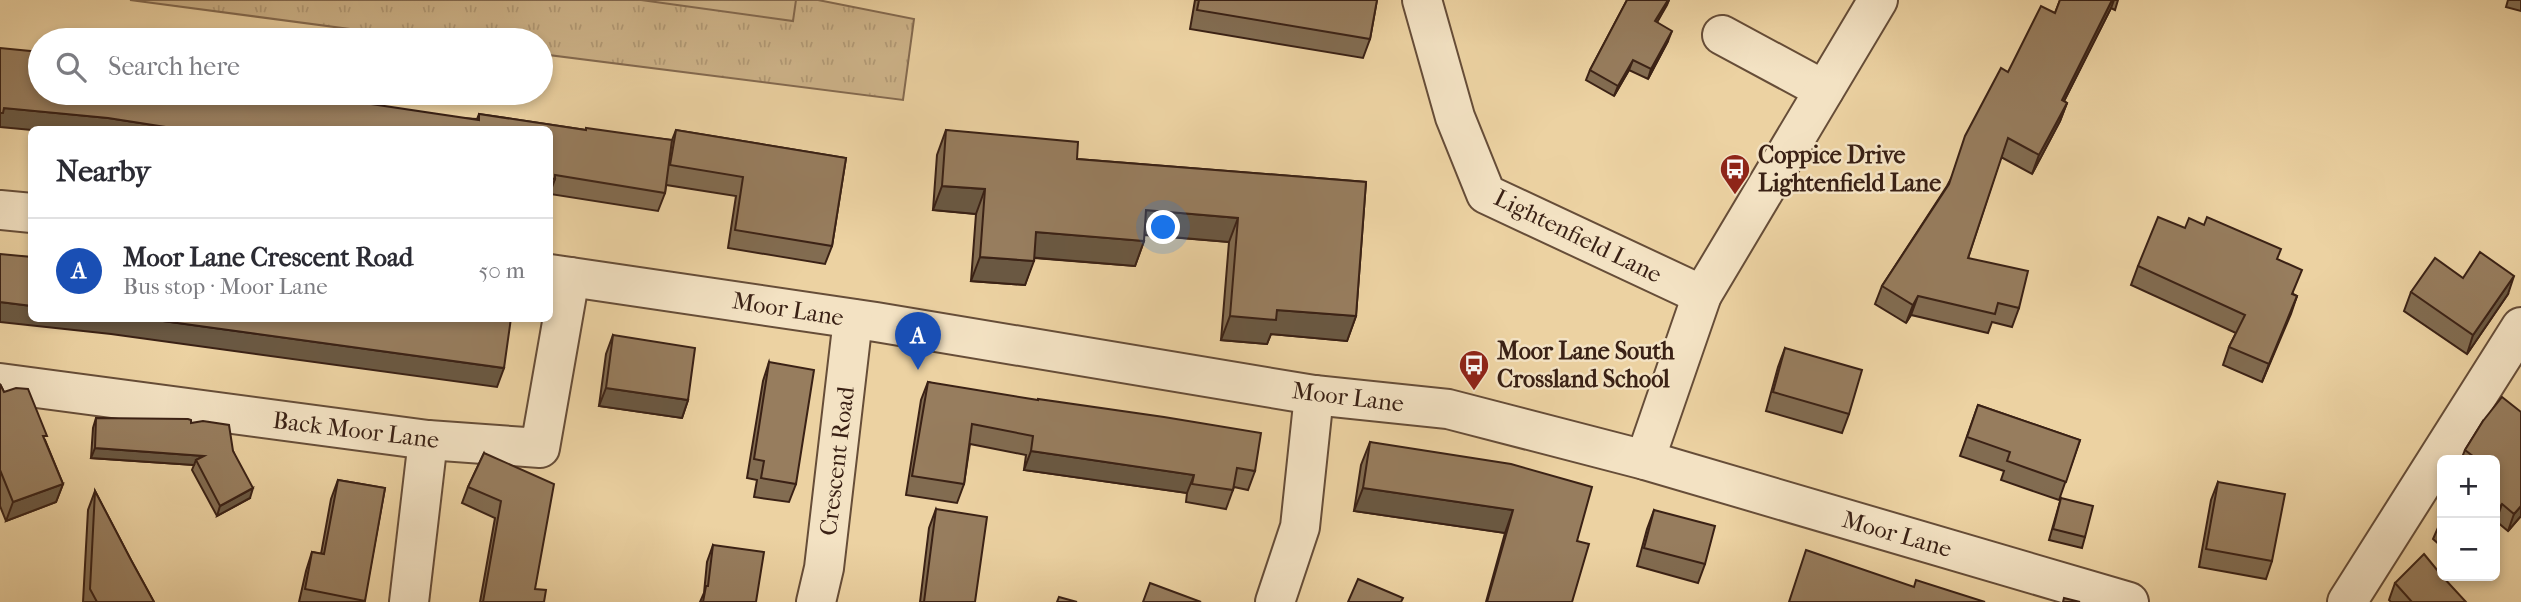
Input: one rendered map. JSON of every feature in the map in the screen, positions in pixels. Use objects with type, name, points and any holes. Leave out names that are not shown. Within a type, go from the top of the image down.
[{"type":"street","name":"Lightenfield Lane","points":[[1422,0],[1455,117],[1486,194],[1702,295]]},
{"type":"street","points":[[1645,460],[1702,295],[1878,0]]},
{"type":"street","points":[[1722,35],[1824,90]]},
{"type":"street","points":[[0,210],[28,213]]},
{"type":"street","name":"Moor Lane","points":[[560,275],[853,319],[1314,395],[1448,410],[1645,460],[2032,588],[2129,602]]},
{"type":"street","name":"Back Moor Lane","points":[[0,383],[428,440],[540,448],[560,275]]},
{"type":"street","name":"Crescent Road","points":[[816,602],[824,568],[853,319]]},
{"type":"street","points":[[2347,602],[2521,327]]},
{"type":"street","points":[[1275,602],[1300,527],[1314,395]]},
{"type":"street","points":[[409,602],[428,440]]},
{"type":"green space","points":[[130,0],[818,0],[914,19],[903,100],[553,56],[553,28],[342,28]]},
{"type":"green space","points":[[641,0],[796,0],[793,21]]},
{"type":"building","points":[[1199,0],[1377,0],[1370,39],[1197,10]]},
{"type":"building","points":[[1627,0],[1668,0],[1655,21],[1672,31],[1651,69],[1633,60],[1618,86],[1590,70]]},
{"type":"building","points":[[2060,0],[2112,0],[2062,100],[2067,103],[2039,155],[2008,138],[1968,258],[2028,271],[2019,308],[1998,303],[1995,314],[1918,296],[1913,305],[1882,286],[1949,184],[1965,136],[2001,68],[2008,72],[2041,6],[2055,13]]},
{"type":"building","points":[[0,48],[28,51],[28,105],[378,105],[479,120],[479,114],[672,140],[665,193],[555,175],[553,179],[553,126],[159,126],[4,108],[3,113],[0,113]]},
{"type":"building","points":[[676,130],[846,158],[832,246],[735,230],[743,177],[670,165]]},
{"type":"building","points":[[946,130],[1078,142],[1077,159],[1366,182],[1356,316],[1277,310],[1276,320],[1230,316],[1238,218],[1146,210],[1144,241],[1036,232],[1034,261],[980,257],[985,189],[942,186]]},
{"type":"building","points":[[2158,217],[2185,228],[2189,218],[2204,225],[2207,217],[2281,249],[2277,259],[2302,270],[2292,294],[2297,296],[2269,364],[2229,347],[2245,315],[2138,266]]},
{"type":"building","points":[[2480,252],[2514,276],[2473,335],[2411,292],[2435,258],[2463,278]]},
{"type":"building","points":[[0,254],[28,257],[28,306],[0,302]]},
{"type":"building","points":[[170,322],[510,322],[504,368]]},
{"type":"building","points":[[613,335],[695,348],[688,400],[606,388]]},
{"type":"building","points":[[1785,348],[1862,370],[1849,414],[1773,392]]},
{"type":"building","points":[[769,362],[814,370],[796,484],[761,478],[764,461],[754,459]]},
{"type":"building","points":[[928,382],[1261,433],[1255,471],[1237,468],[1233,490],[1192,484],[1194,475],[1031,451],[1033,436],[972,424],[964,484],[912,476]]},
{"type":"building","points":[[0,384],[4,392],[16,388],[28,389],[47,436],[43,436],[63,484],[13,502],[0,470]]},
{"type":"building","points":[[2502,397],[2521,412],[2521,506],[2514,514],[2502,504],[2500,507],[2500,455],[2472,455],[2465,450]]},
{"type":"building","points":[[1978,405],[2080,440],[2066,482],[2007,461],[2010,452],[1967,437]]},
{"type":"building","points":[[96,418],[188,419],[191,423],[203,421],[229,425],[233,451],[253,488],[220,506],[196,460],[204,456],[95,448]]},
{"type":"building","points":[[1370,442],[1511,464],[1592,487],[1577,541],[1589,544],[1572,602],[1487,602],[1513,510],[1363,488]]},
{"type":"building","points":[[484,453],[554,484],[535,589],[546,590],[544,602],[483,602],[501,501],[468,487]]},
{"type":"building","points":[[338,480],[385,488],[365,601],[305,589],[312,552],[324,554]]},
{"type":"building","points":[[2218,482],[2285,494],[2272,561],[2206,549]]},
{"type":"building","points":[[95,491],[154,602],[97,602],[90,589]]},
{"type":"building","points":[[2061,498],[2093,506],[2085,537],[2053,529]]},
{"type":"building","points":[[936,509],[987,517],[975,602],[924,602]]},
{"type":"building","points":[[1654,510],[1715,526],[1705,564],[1644,548]]},
{"type":"building","points":[[713,545],[764,552],[756,602],[703,602],[708,586]]},
{"type":"building","points":[[1806,550],[1914,587],[1916,580],[1985,602],[1789,602]]},
{"type":"building","points":[[2424,554],[2437,570],[2437,581],[2447,581],[2466,602],[2412,602],[2395,583]]},
{"type":"building","points":[[1358,579],[1403,598],[1401,602],[1348,602]]},
{"type":"building","points":[[1150,583],[1201,602],[1143,602]]},
{"type":"building","points":[[1059,597],[1077,602],[1057,602]]},
{"type":"building","points":[[2064,598],[2080,602],[2063,602]]},
{"type":"place","name":"Coppice Drive Lightenfield Lane","points":[[1735,196]]},
{"type":"place","name":"Moor Lane Crescent Road","points":[[918,370]]},
{"type":"place","name":"Moor Lane South Crossland School","points":[[1474,392]]}]
